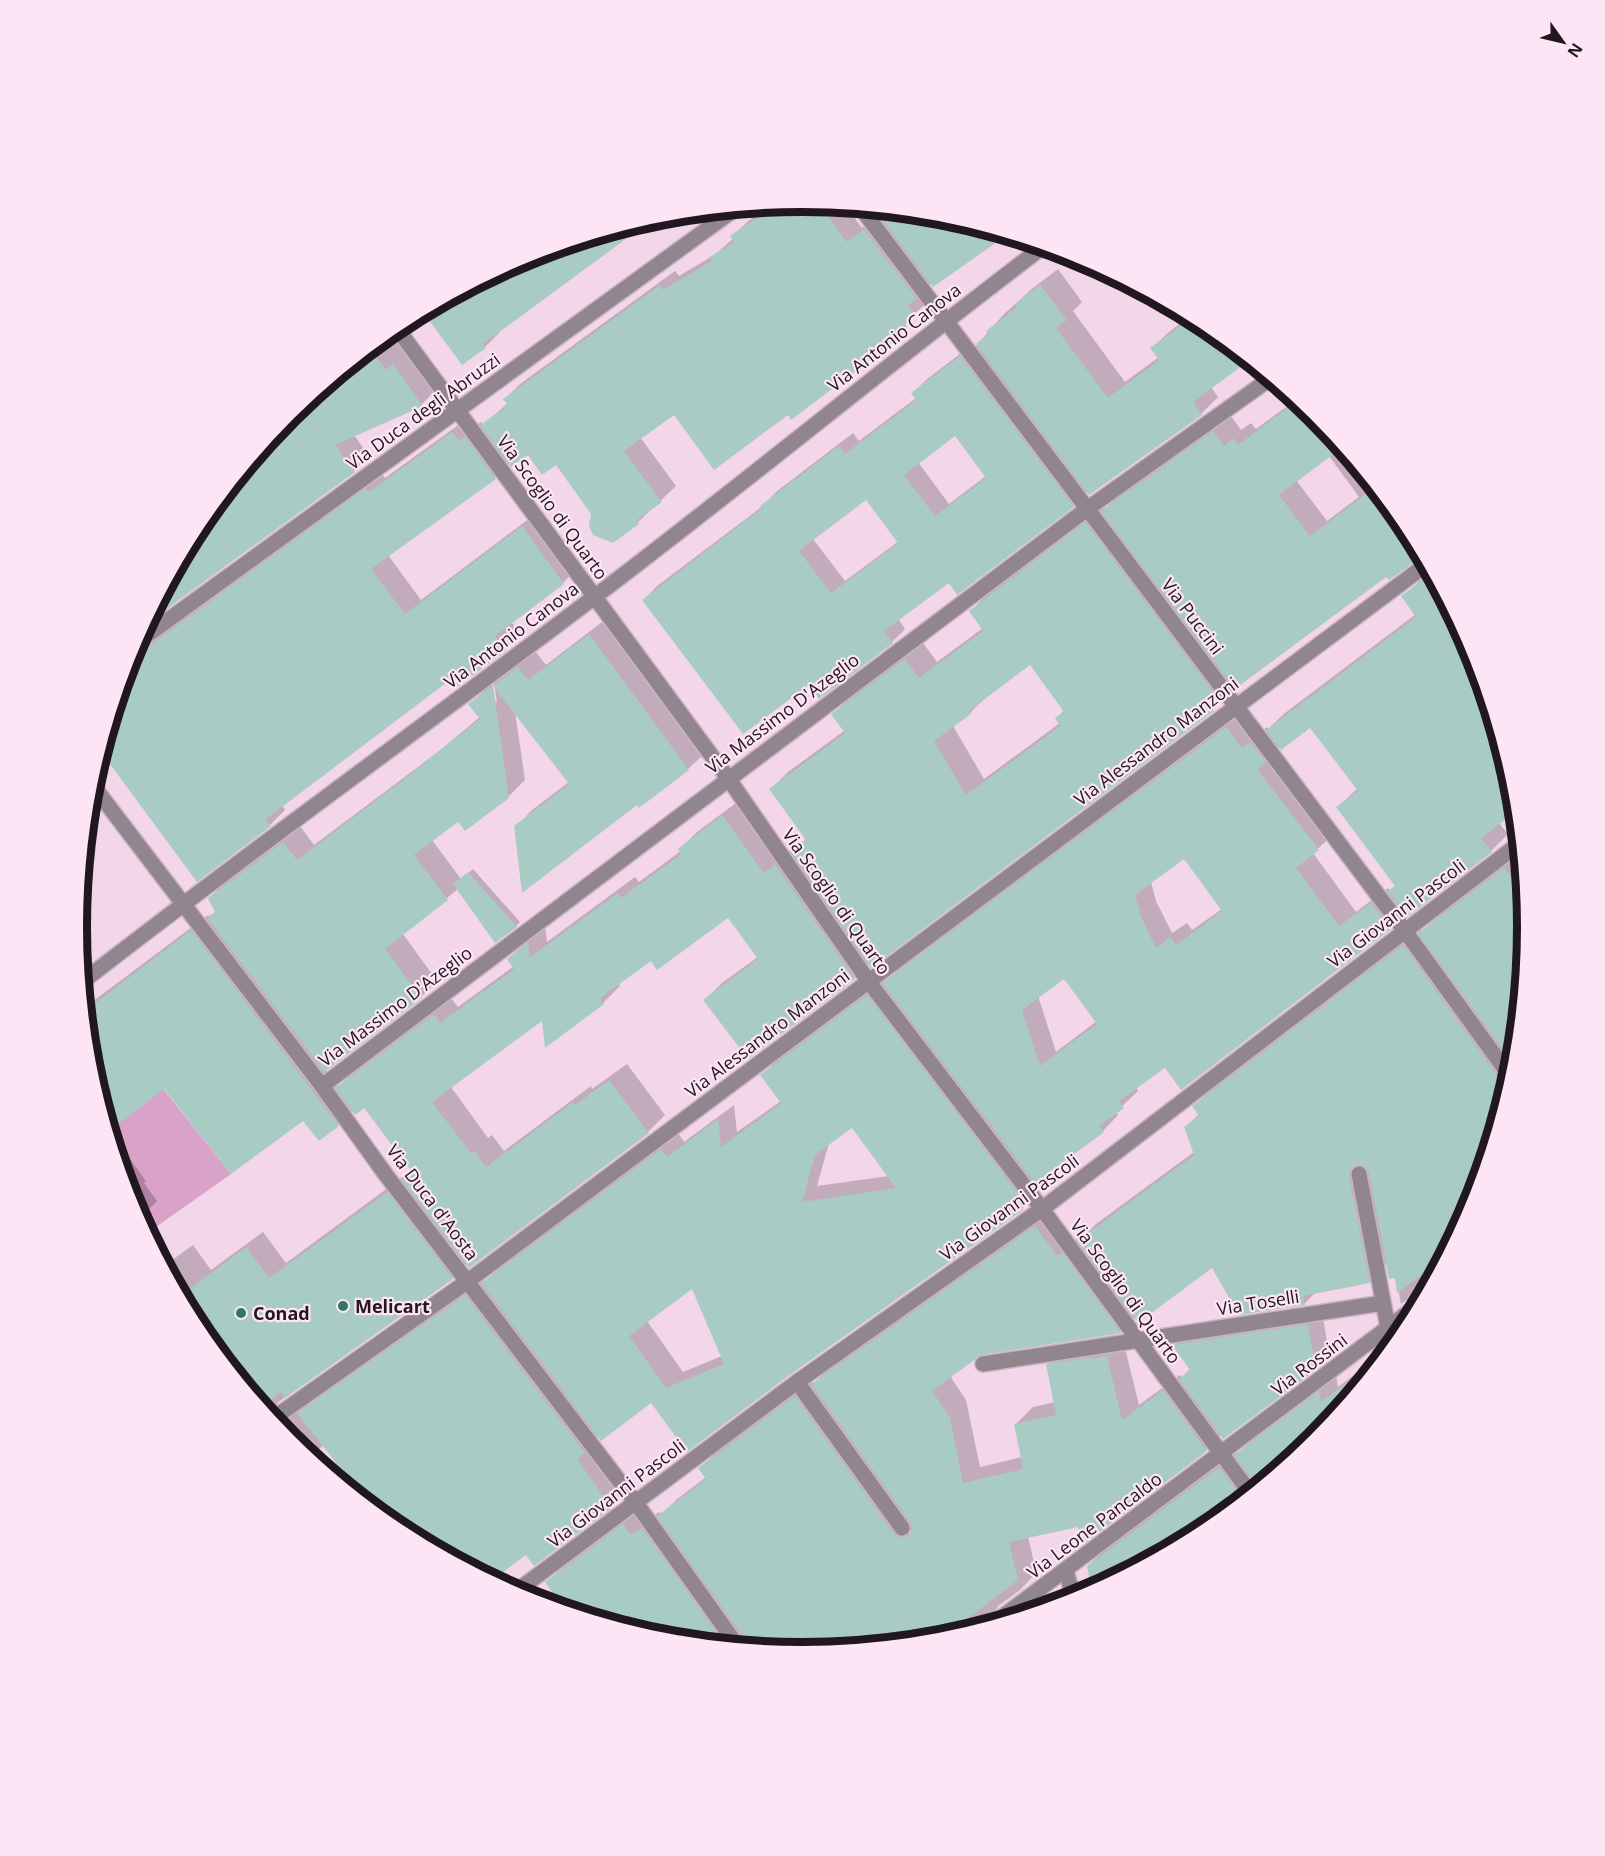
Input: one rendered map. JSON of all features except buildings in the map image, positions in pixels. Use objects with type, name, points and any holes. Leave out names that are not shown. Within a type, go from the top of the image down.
[{"type":"street","name":"Via Puccini","points":[[867,216],[1236,705],[1504,1067]]},
{"type":"street","name":"Via Duca degli Abruzzi","points":[[151,632],[723,217]]},
{"type":"street","name":"Via Antonio Canova","points":[[89,976],[594,597],[1037,252]]},
{"type":"street","name":"Via Scoglio di Quarto","points":[[402,335],[728,778],[869,982],[1042,1209],[1247,1489]]},
{"type":"street","name":"Via Massimo D'Azeglio","points":[[322,1086],[1087,508],[1265,382]]},
{"type":"street","name":"Via Alessandro Manzoni","points":[[279,1415],[468,1281],[1421,568]]},
{"type":"street","name":"Via Duca d'Aosta","points":[[100,794],[636,1503],[733,1640]]},
{"type":"street","name":"Via Giovanni Pascoli","points":[[523,1586],[797,1382],[1042,1209],[1513,848]]},
{"type":"street","points":[[1359,1174],[1390,1337]]},
{"type":"street","name":"Via Toselli","points":[[983,1364],[1383,1303]]},
{"type":"street","name":"Via Rossini","points":[[1221,1455],[1402,1318]]},
{"type":"street","points":[[797,1382],[902,1528]]},
{"type":"street","name":"Via Leone Pancaldo","points":[[1007,1613],[1221,1455]]},
{"type":"street","points":[[1066,1570],[1071,1591]]},
{"type":"shaded area","points":[[156,1080],[231,1174],[154,1229],[141,1202],[115,1126],[125,1118]]},
{"type":"place","name":"Melicart","points":[[343,1306]]},
{"type":"place","name":"Conad","points":[[241,1313]]}]
